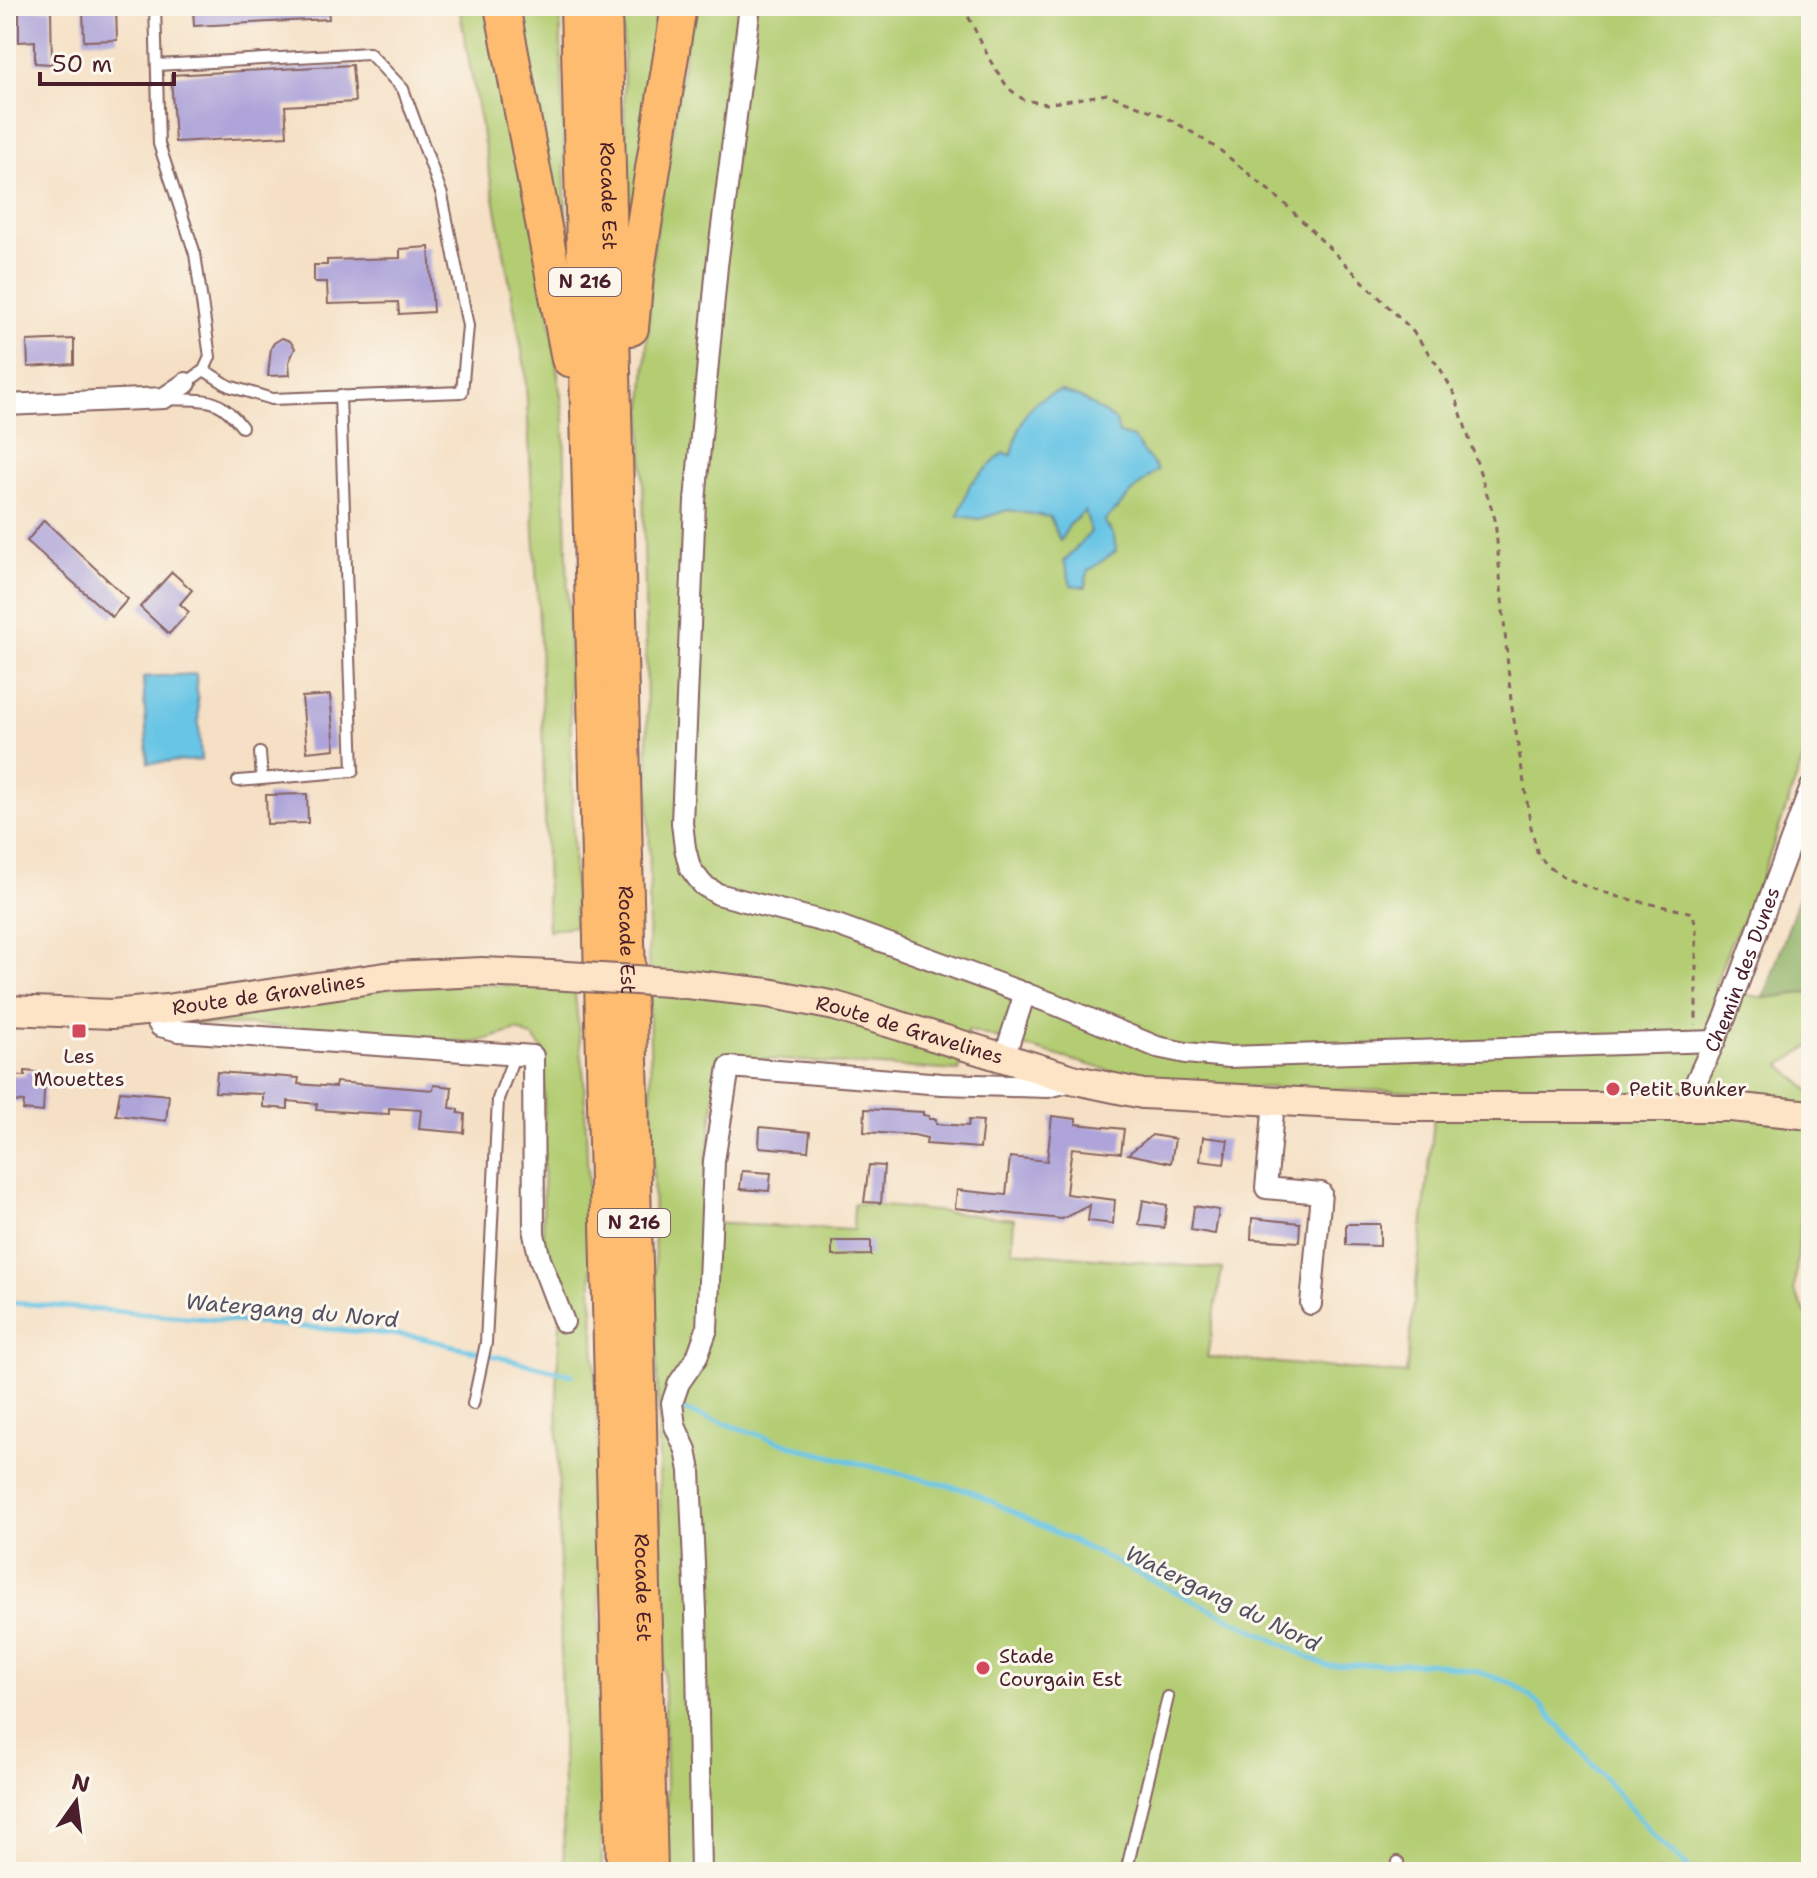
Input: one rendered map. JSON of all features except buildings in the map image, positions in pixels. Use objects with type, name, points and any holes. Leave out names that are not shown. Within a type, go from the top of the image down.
[{"type":"highway","points":[[502,6],[563,320],[592,557]]},
{"type":"highway","name":"Rocade Est","points":[[578,6],[624,1872]]},
{"type":"highway","name":"Rocade Est","points":[[604,6],[650,1872]]},
{"type":"highway","points":[[615,415],[628,369],[636,275],[679,6]]},
{"type":"main road","name":"Route de Gravelines","points":[[6,1010],[96,1014],[151,1011],[392,976],[482,972],[550,975],[735,988],[818,1002],[1076,1080],[1143,1094],[1444,1107],[1685,1106],[1763,1109],[1811,1115]]},
{"type":"street","points":[[750,6],[717,266],[695,501],[682,807],[687,859],[696,877],[718,894],[837,925],[1025,993],[1157,1047],[1216,1056],[1705,1041]]},
{"type":"street","points":[[6,405],[164,398],[186,383]]},
{"type":"street","name":"Chemin des Dunes","points":[[1685,1106],[1705,1041],[1811,787]]},
{"type":"street","points":[[1004,1058],[1025,993]]},
{"type":"street","points":[[151,1011],[156,1024],[179,1031],[533,1056],[534,1234],[564,1322]]},
{"type":"street","points":[[701,1872],[697,1627],[690,1471],[688,1456],[675,1426],[672,1403],[679,1383],[702,1347],[707,1329],[714,1161],[729,1067],[1013,1087],[1047,1087],[1076,1080]]},
{"type":"street","points":[[1274,1102],[1266,1188],[1321,1193],[1311,1304]]},
{"type":"lane","points":[[155,6],[159,144],[195,254],[210,357],[204,370],[186,383]]},
{"type":"lane","points":[[157,65],[369,53],[403,89],[442,195],[468,326],[462,392],[272,399],[229,386],[204,370]]},
{"type":"lane","points":[[238,781],[353,771],[340,395]]},
{"type":"lane","points":[[164,398],[216,401],[229,410],[242,427]]},
{"type":"lane","points":[[260,753],[262,779]]},
{"type":"lane","points":[[473,1404],[486,1343],[498,1099],[515,1054]]},
{"type":"lane","points":[[1126,1872],[1168,1697]]},
{"type":"path","points":[[963,6],[991,62],[1008,88],[1024,100],[1047,104],[1107,94],[1164,116],[1221,151],[1283,202],[1327,245],[1411,329],[1441,370],[1455,395],[1495,519],[1511,701],[1538,855],[1549,867],[1588,887],[1693,913],[1705,1041]]},
{"type":"green space","points":[[459,6],[494,6],[548,305],[564,418],[575,926],[548,930],[540,641],[525,367]]},
{"type":"green space","points":[[509,6],[560,6],[568,297]]},
{"type":"green space","points":[[622,6],[669,6],[628,265]]},
{"type":"green space","points":[[692,6],[1811,6],[1811,737],[1752,905],[1730,944],[1714,988],[1764,998],[1811,992],[1811,1045],[1781,1065],[1811,1092],[1811,1128],[1794,1290],[1811,1324],[1811,1872],[668,1872],[648,948],[650,877],[642,422],[653,252]],"holes":[[[968,1030],[1135,1078],[1176,1085],[1434,1092],[1433,1130],[1406,1374],[1207,1357],[1222,1269],[1012,1251],[1014,1219],[854,1203],[853,1230],[706,1223],[706,1166],[720,1056],[959,1071]]]},
{"type":"green space","points":[[1811,862],[1811,992],[1764,998]]},
{"type":"green space","points":[[468,984],[574,986],[584,1079],[598,1441],[602,1872],[564,1872],[557,1377],[562,1291],[543,1239],[544,1052],[533,1037],[517,1030],[474,1043],[252,1025],[183,1024],[175,1020],[374,988]]},
{"type":"water","points":[[1061,391],[1081,398],[1116,421],[1119,434],[1133,438],[1158,470],[1104,521],[1114,536],[1116,551],[1088,571],[1085,587],[1071,585],[1064,561],[1091,532],[1085,511],[1070,524],[1060,541],[1050,517],[1008,510],[980,519],[958,516],[970,484],[1003,453],[1012,455],[1022,423],[1032,406]]},
{"type":"water","points":[[196,674],[201,760],[148,763],[143,677]]},
{"type":"waterway","name":"Watergang du Nord","points":[[6,1302],[413,1336],[572,1375]]},
{"type":"waterway","name":"Watergang du Nord","points":[[683,1410],[809,1451],[970,1491],[1327,1666],[1429,1663],[1476,1671],[1514,1684],[1541,1705],[1652,1833],[1693,1872]]},
{"type":"place","name":"Les Mouettes","points":[[79,1031]]},
{"type":"place","name":"Petit Bunker","points":[[1613,1089]]},
{"type":"place","name":"Stade Courgain Est","points":[[983,1668]]}]
